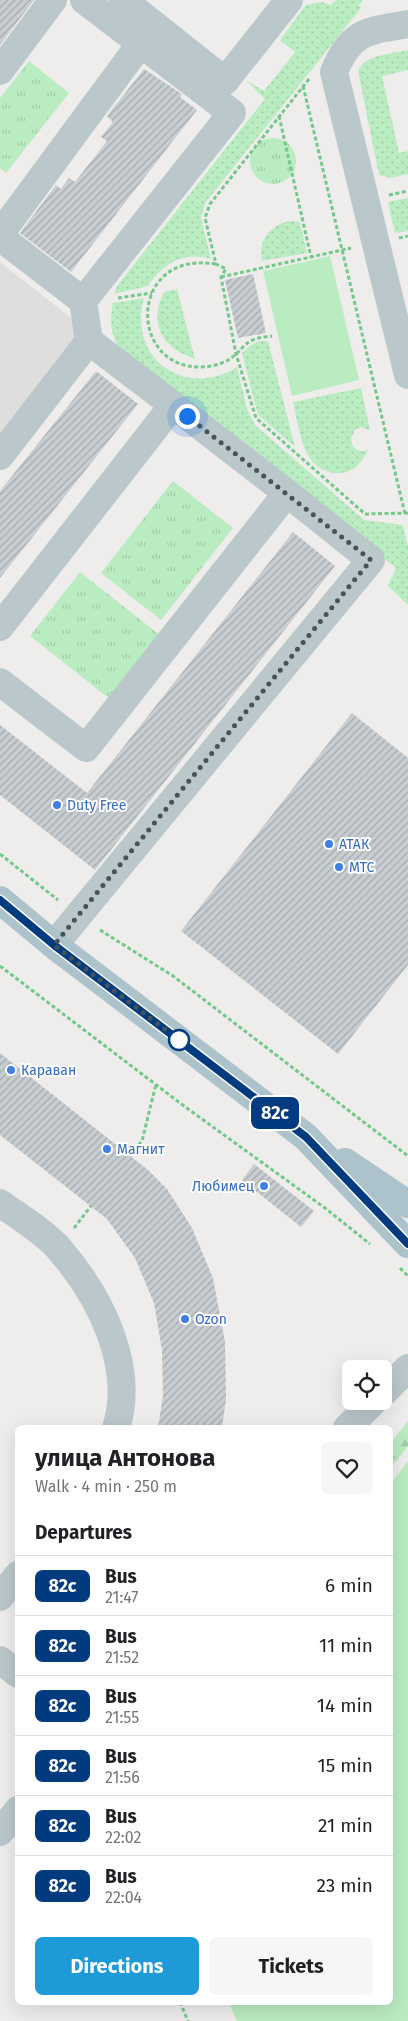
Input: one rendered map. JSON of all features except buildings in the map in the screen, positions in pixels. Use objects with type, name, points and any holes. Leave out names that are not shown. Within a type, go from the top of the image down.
[{"type":"main road","points":[[0,900],[54,945],[306,1137],[408,1204]]},
{"type":"main road","points":[[306,1137],[400,1253]]},
{"type":"street","points":[[0,71],[53,0]]},
{"type":"street","points":[[83,301],[232,113],[84,0]]},
{"type":"street","points":[[122,0],[225,81],[289,0]]},
{"type":"street","points":[[408,24],[366,31],[348,45],[334,72],[374,243],[408,374]]},
{"type":"street","points":[[54,945],[371,560],[89,341],[83,301],[0,236],[141,43]]},
{"type":"street","points":[[0,456],[89,341]]},
{"type":"street","points":[[0,627],[173,405]]},
{"type":"street","points":[[0,682],[86,748],[287,493]]},
{"type":"street","points":[[0,1202],[59,1248],[90,1290],[111,1335],[121,1378],[116,1425]]},
{"type":"street","points":[[392,1384],[408,1368]]},
{"type":"street","points":[[350,1425],[365,1410]]},
{"type":"street","points":[[0,1597],[15,1579]]},
{"type":"street","points":[[0,1660],[15,1672]]},
{"type":"street","points":[[0,1832],[15,1814]]},
{"type":"path","points":[[216,264],[204,218],[210,204],[314,72]]},
{"type":"path","points":[[272,336],[254,339],[243,345],[236,354],[214,366],[200,368],[174,361],[163,352],[150,333],[147,309],[156,285],[173,269],[185,264],[201,262],[216,264],[226,269],[221,277],[236,354],[256,418],[365,514],[407,514],[341,250],[303,86]]},
{"type":"path","points":[[279,116],[311,257]]},
{"type":"path","points":[[221,277],[408,236]]},
{"type":"path","points":[[118,298],[152,292]]},
{"type":"path","points":[[0,854],[79,916],[173,976],[408,1156]]},
{"type":"path","points":[[0,966],[325,1208],[378,1250]]},
{"type":"path","points":[[130,1155],[142,1140],[156,1084]]},
{"type":"path","points":[[400,1253],[408,1276]]},
{"type":"path","points":[[181,2005],[188,2021]]},
{"type":"shaded area","points":[[0,262],[89,332],[0,449]]},
{"type":"green space","points":[[336,0],[363,0],[359,5],[361,8],[205,203],[201,218],[211,259],[201,257],[183,258],[160,271],[148,286],[114,294],[117,286],[265,99],[246,80],[264,91],[295,52],[280,40],[306,5],[323,2],[331,5]]},
{"type":"green space","points":[[408,50],[408,70],[382,76],[399,153],[408,151],[408,174],[390,178],[379,175],[358,71],[362,65],[373,58]]},
{"type":"green space","points":[[29,61],[69,93],[6,173],[0,168],[0,98]]},
{"type":"green space","points":[[268,138],[278,138],[292,148],[296,161],[292,174],[286,180],[278,184],[268,184],[254,174],[250,166],[250,156],[260,142]]},
{"type":"green space","points":[[408,198],[408,231],[395,233],[388,202]]},
{"type":"green space","points":[[288,221],[300,222],[307,253],[262,261],[261,253],[266,235],[275,227]]},
{"type":"green space","points":[[330,256],[359,380],[292,396],[263,271]]},
{"type":"green space","points":[[177,289],[195,359],[174,348],[166,341],[158,324],[157,314],[164,292]]},
{"type":"green space","points":[[144,298],[141,319],[144,338],[152,354],[164,367],[180,375],[198,378],[217,376],[237,367],[247,409],[255,425],[364,520],[403,525],[408,547],[408,605],[388,586],[396,568],[121,352],[112,328],[113,303]]},
{"type":"green space","points":[[259,341],[268,341],[295,447],[258,415],[242,353]]},
{"type":"green space","points":[[361,388],[370,430],[360,427],[354,431],[351,439],[356,449],[368,450],[360,462],[350,471],[340,473],[327,471],[310,458],[305,448],[293,402]]},
{"type":"green space","points":[[173,481],[233,528],[161,620],[101,573]]},
{"type":"green space","points":[[80,572],[161,636],[111,700],[30,636]]},
{"type":"green space","points":[[408,1421],[408,1446],[393,1465],[393,1440]]},
{"type":"green space","points":[[408,1461],[408,2021],[237,2021],[230,2005],[393,2005],[393,1481]]},
{"type":"bus line","name":"82с","points":[[0,900],[54,945],[306,1137],[408,1244]]},
{"type":"place","name":"Duty Free","points":[[57,805]]},
{"type":"place","name":"АТАК","points":[[329,844]]},
{"type":"place","name":"МТС","points":[[339,867]]},
{"type":"place","name":"Караван","points":[[11,1070]]},
{"type":"place","name":"Магнит","points":[[107,1149]]},
{"type":"place","name":"Любимец","points":[[264,1186]]},
{"type":"place","name":"Ozon","points":[[185,1319]]},
{"type":"route","points":[[179,1040],[54,945],[371,560],[187,416]]}]
